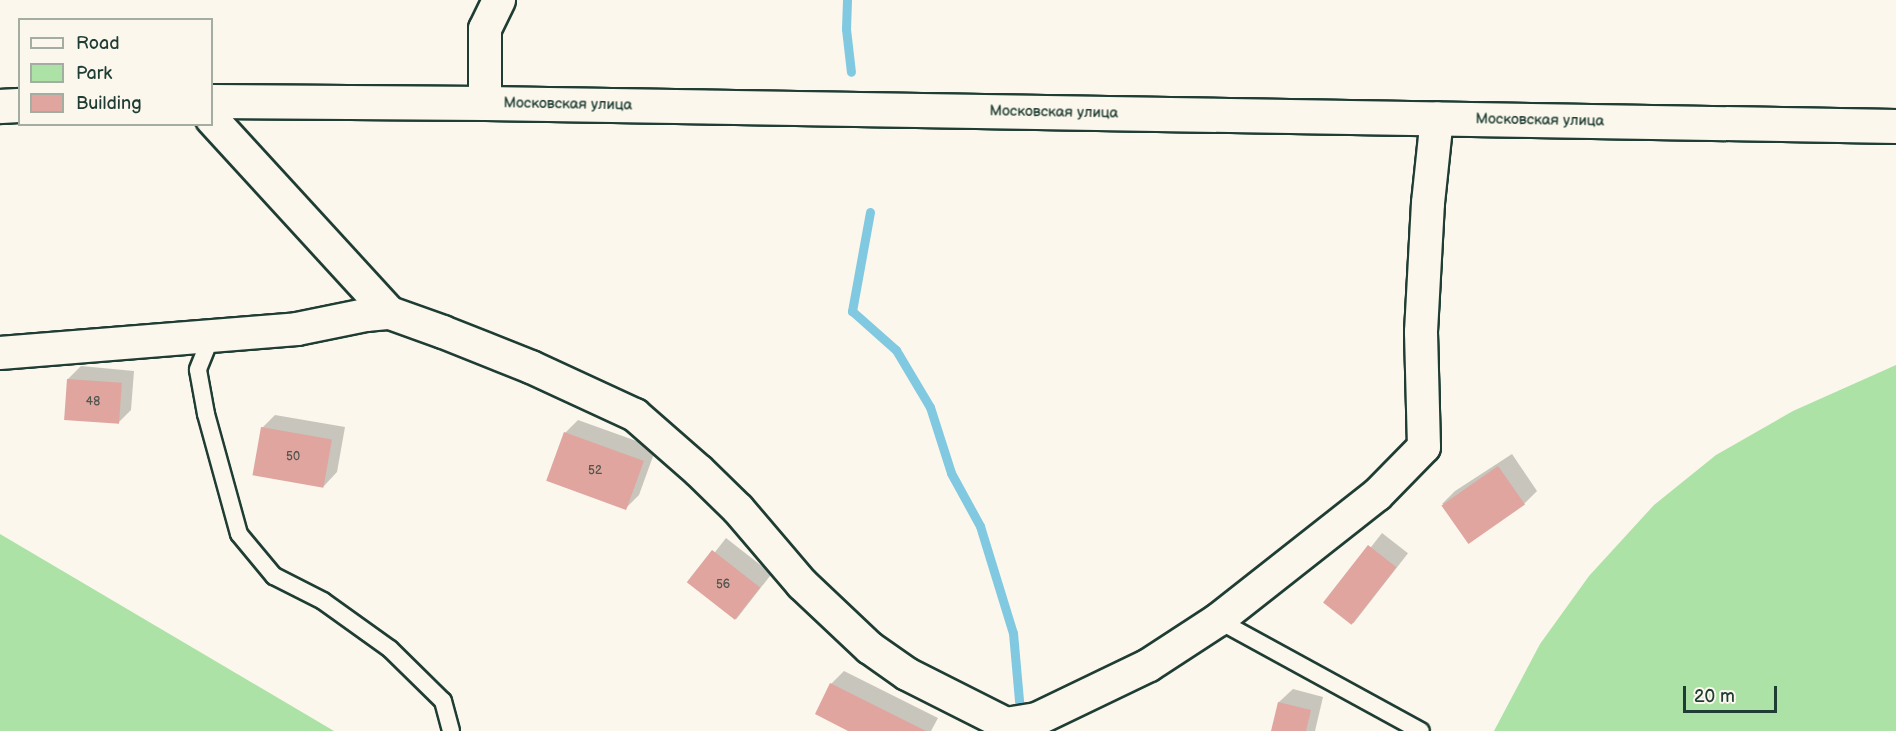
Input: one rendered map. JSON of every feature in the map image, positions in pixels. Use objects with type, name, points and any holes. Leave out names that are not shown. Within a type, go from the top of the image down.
[{"type":"street","points":[[485,103],[485,29],[499,0]]},
{"type":"street","name":"Московская улица","points":[[213,101],[485,103],[1896,126]]},
{"type":"street","points":[[0,106],[18,105]]},
{"type":"street","points":[[0,353],[297,329],[366,315],[390,313],[531,367],[635,415],[707,478],[738,509],[802,584],[870,648],[907,674],[1006,724],[1037,718],[1149,664],[1218,621],[1377,495],[1424,447],[1421,332],[1428,203],[1437,118]]},
{"type":"street","points":[[213,120],[390,313]]},
{"type":"lane","points":[[211,337],[198,370],[206,414],[239,534],[274,576],[323,601],[390,649],[443,701],[451,731]]},
{"type":"lane","points":[[1218,621],[1421,731]]},
{"type":"green space","points":[[1896,365],[1896,731],[1494,731],[1540,644],[1589,576],[1654,505],[1716,455],[1793,411]]},
{"type":"green space","points":[[0,534],[334,731],[0,731]]},
{"type":"building","points":[[67,379],[122,383],[119,424],[64,420]]},
{"type":"building","points":[[261,427],[332,440],[323,488],[252,475]]},
{"type":"building","points":[[564,432],[644,461],[626,510],[546,481]]},
{"type":"building","points":[[1498,466],[1525,505],[1468,544],[1441,506]]},
{"type":"building","points":[[1368,545],[1396,567],[1351,625],[1323,603]]},
{"type":"building","points":[[712,550],[760,588],[735,620],[687,582]]},
{"type":"building","points":[[830,683],[926,731],[848,731],[815,714]]},
{"type":"building","points":[[1278,702],[1311,710],[1306,731],[1271,731]]},
{"type":"waterway","points":[[847,0],[846,29],[851,72]]},
{"type":"waterway","points":[[870,212],[852,311],[896,350],[930,407],[951,473],[980,526],[1013,633],[1020,711]]}]
